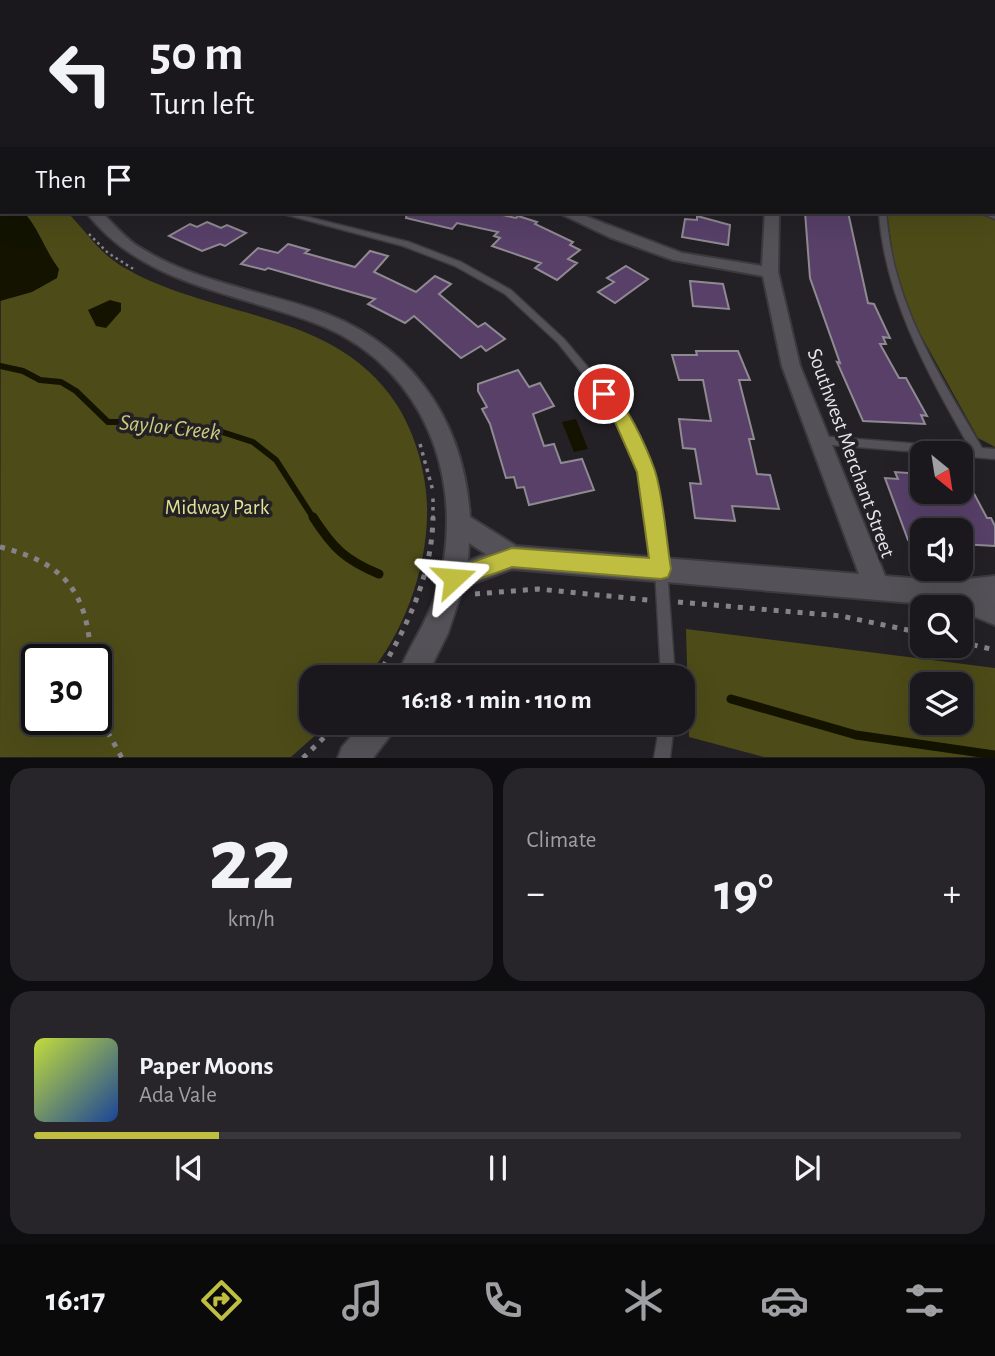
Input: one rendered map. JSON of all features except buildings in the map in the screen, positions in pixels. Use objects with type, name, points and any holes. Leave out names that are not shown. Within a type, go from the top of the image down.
[{"type":"street","points":[[95,214],[118,240],[159,266],[208,285],[290,307],[340,326],[387,356],[420,394],[437,422],[455,473],[461,585],[418,665]]},
{"type":"street","points":[[569,214],[614,234],[679,257],[770,272]]},
{"type":"street","name":"Southwest Merchant Street","points":[[772,214],[770,272],[792,366],[876,586]]},
{"type":"street","points":[[459,523],[512,557],[948,594],[995,589]]},
{"type":"street","points":[[461,585],[512,557]]},
{"type":"street","points":[[948,594],[995,612]]},
{"type":"street","points":[[353,758],[372,735]]},
{"type":"lane","points":[[288,214],[406,244],[458,264],[508,292],[552,333],[619,412],[646,472],[661,569],[667,665]]},
{"type":"lane","points":[[882,214],[891,275],[902,306],[926,359],[979,453]]},
{"type":"lane","points":[[820,440],[995,454]]},
{"type":"lane","points":[[662,758],[665,735]]},
{"type":"path","points":[[88,232],[108,253],[144,275]]},
{"type":"path","points":[[384,665],[413,607],[432,544],[433,495],[419,442]]},
{"type":"path","points":[[0,547],[27,552],[45,561],[75,589],[84,608],[91,644]]},
{"type":"path","points":[[461,585],[487,597],[505,590],[527,589],[650,600]]},
{"type":"path","points":[[676,602],[841,616],[910,631]]},
{"type":"path","points":[[973,645],[995,650]]},
{"type":"path","points":[[109,735],[122,758]]},
{"type":"path","points":[[303,758],[327,735]]},
{"type":"green space","name":"Midway Park","points":[[1,214],[69,214],[100,248],[123,267],[158,284],[307,333],[341,350],[371,374],[397,405],[420,459],[426,488],[426,537],[417,580],[402,622],[376,665],[299,665],[299,735],[316,735],[291,757],[0,757]]},
{"type":"green space","points":[[887,214],[980,214],[995,219],[995,447],[978,438],[913,321],[895,270]]},
{"type":"green space","points":[[686,629],[995,668],[995,757],[764,757],[689,737],[695,735],[695,665],[687,665]]},
{"type":"shaded area","points":[[0,214],[27,216],[59,269],[57,278],[32,292],[0,301]]},
{"type":"shaded area","points":[[110,300],[121,303],[121,311],[106,328],[96,326],[88,310]]},
{"type":"shaded area","points":[[576,419],[588,449],[574,452],[562,422]]},
{"type":"waterway","name":"Saylor Creek","points":[[0,366],[23,371],[40,380],[61,382],[76,391],[108,422],[130,422],[147,431],[219,431],[253,442],[276,460],[314,519]]},
{"type":"waterway","name":"Saylor Creek","points":[[313,517],[341,552],[357,564],[379,574]]},
{"type":"waterway","name":"Saylor Creek","points":[[731,699],[856,735],[995,755]]},
{"type":"route","points":[[454,578],[512,557],[661,569],[646,472],[619,412],[604,394]]}]
